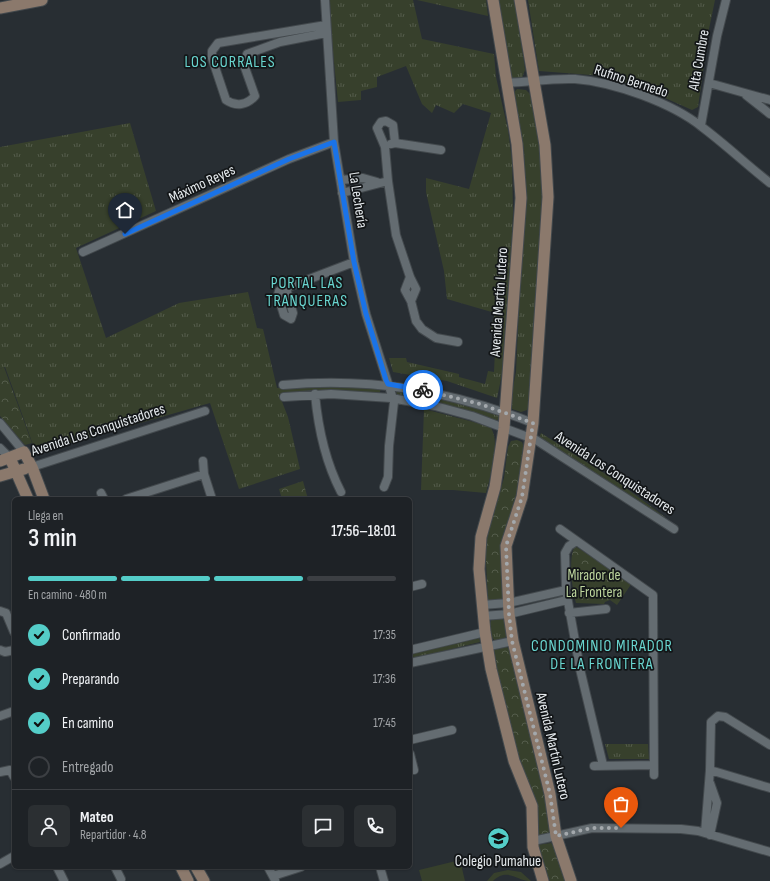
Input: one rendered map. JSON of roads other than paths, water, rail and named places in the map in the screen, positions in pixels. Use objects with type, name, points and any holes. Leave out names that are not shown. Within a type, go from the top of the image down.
[{"type":"street","points":[[0,8],[24,2],[42,0]]},
{"type":"street","name":"La Lechería","points":[[325,0],[334,142],[342,193],[354,262],[366,314],[388,384],[394,398]]},
{"type":"street","name":"Avenida Martín Lutero","points":[[493,0],[517,144],[521,184],[516,280],[504,428],[495,487],[480,542],[479,569],[485,632],[500,707],[514,761],[532,806],[532,841],[543,881]]},
{"type":"street","name":"Avenida Martín Lutero","points":[[520,0],[545,145],[548,184],[542,299],[533,423],[522,497],[506,546],[508,608],[512,641],[550,794],[556,836],[571,881]]},
{"type":"street","name":"Alta Cumbre","points":[[701,126],[717,36],[726,0]]},
{"type":"street","points":[[326,29],[264,47],[246,54],[244,65],[254,96],[248,102],[241,105],[226,100],[213,62],[212,51],[221,42],[326,29]]},
{"type":"street","points":[[260,36],[264,47]]},
{"type":"street","name":"Rufino Bernedo","points":[[506,83],[564,79],[599,82],[657,102],[701,126],[770,183]]},
{"type":"street","points":[[709,83],[770,100]]},
{"type":"street","points":[[744,93],[770,114]]},
{"type":"street","points":[[395,143],[393,125],[386,121],[381,122],[377,128],[385,147],[388,181],[396,235],[410,277],[416,289],[411,301],[416,322],[428,335],[444,341],[458,342]]},
{"type":"street","name":"Máximo Reyes","points":[[83,252],[289,159],[334,142]]},
{"type":"street","points":[[385,147],[395,143],[441,150]]},
{"type":"street","points":[[341,180],[363,178],[377,182]]},
{"type":"street","points":[[342,193],[377,182],[388,181]]},
{"type":"street","points":[[286,288],[354,262]]},
{"type":"street","points":[[283,385],[331,382],[388,384],[440,394],[505,412],[533,423]]},
{"type":"street","points":[[315,394],[321,432],[334,478],[341,492]]},
{"type":"street","name":"Avenida Los Conquistadores","points":[[284,397],[315,394],[394,398],[435,406],[504,428],[531,438],[578,466],[674,529]]},
{"type":"street","points":[[384,487],[388,477],[394,398]]},
{"type":"street","name":"Avenida Los Conquistadores","points":[[0,476],[205,411]]},
{"type":"street","points":[[0,423],[24,452],[32,467],[43,497]]},
{"type":"street","points":[[0,448],[5,459],[18,471],[27,497]]},
{"type":"street","name":"Avenida Los Conquistadores","points":[[5,459],[24,452]]},
{"type":"street","points":[[203,462],[204,474],[211,497]]},
{"type":"street","points":[[132,497],[204,474]]},
{"type":"street","points":[[560,529],[575,542],[653,596],[654,775]]},
{"type":"street","points":[[575,542],[569,546],[565,553],[567,600],[580,669],[603,765]]},
{"type":"street","points":[[412,586],[422,584]]},
{"type":"street","points":[[508,608],[534,596],[566,590]]},
{"type":"street","points":[[534,596],[536,606]]},
{"type":"street","points":[[483,610],[536,606],[567,600]]},
{"type":"street","points":[[569,613],[606,609]]},
{"type":"street","points":[[0,611],[6,614],[12,628]]},
{"type":"street","points":[[412,650],[485,632]]},
{"type":"street","points":[[412,663],[512,641]]},
{"type":"street","points":[[0,650],[5,652],[12,650]]},
{"type":"street","points":[[0,716],[12,712]]},
{"type":"street","points":[[708,834],[710,722],[715,718],[725,716],[770,744]]},
{"type":"street","points":[[412,740],[452,730]]},
{"type":"street","points":[[412,762],[414,770]]},
{"type":"street","points":[[594,766],[653,765]]},
{"type":"street","points":[[710,770],[770,788]]},
{"type":"street","points":[[0,772],[12,773]]},
{"type":"street","points":[[532,841],[592,828],[681,829],[708,834],[770,852]]},
{"type":"street","points":[[0,864],[12,857]]},
{"type":"street","points":[[58,869],[64,881]]},
{"type":"street","points":[[115,869],[120,879]]},
{"type":"street","points":[[182,869],[188,881]]},
{"type":"street","points":[[197,869],[204,881]]},
{"type":"street","points":[[269,869],[274,879],[296,869]]},
{"type":"street","points":[[381,869],[384,881]]},
{"type":"place","name":"Colegio Pumahue","points":[[498,838]]},
{"type":"district","name":"LOS CORRALES","points":[[230,62]]},
{"type":"district","name":"PORTAL LAS TRANQUERAS","points":[[307,292]]},
{"type":"district","name":"CONDOMINIO MIRADOR DE LA FRONTERA","points":[[602,655]]},
{"type":"park label","name":"Mirador de La Frontera","points":[[594,584]]}]
